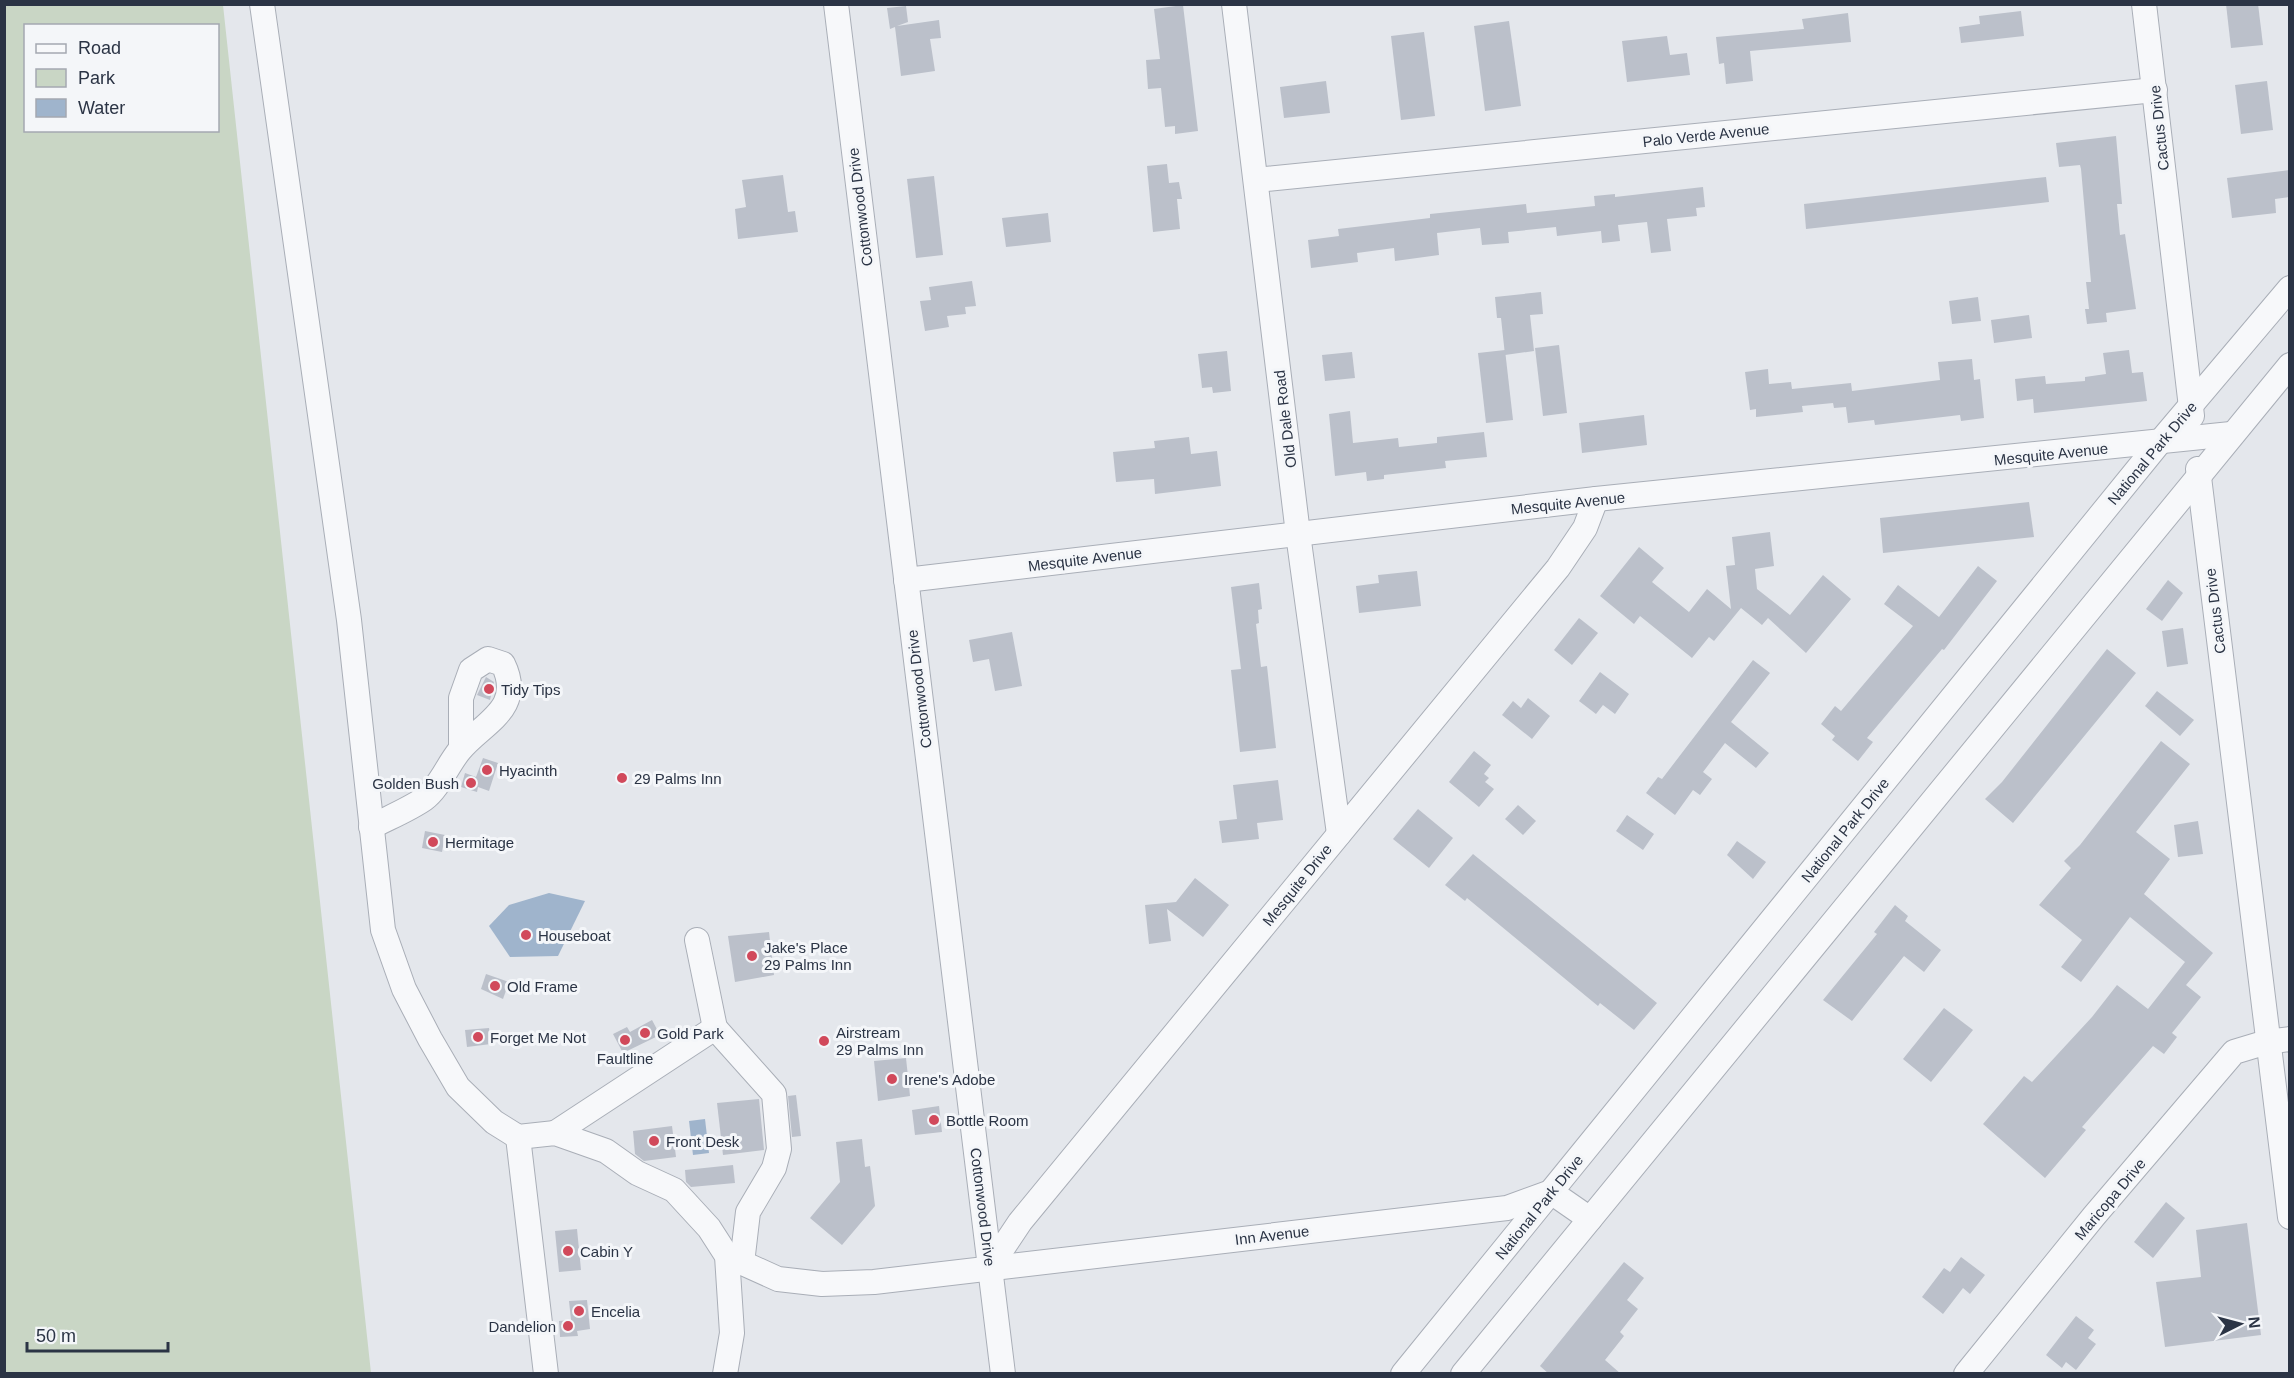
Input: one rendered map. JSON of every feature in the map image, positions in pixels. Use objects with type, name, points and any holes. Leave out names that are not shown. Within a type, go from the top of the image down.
[{"type":"street","points":[[262,4],[347,608],[382,930],[404,989],[459,1087],[494,1122],[518,1137],[555,1133],[606,1151],[637,1173],[674,1190],[735,1259]]},
{"type":"street","name":"Cottonwood Drive","points":[[836,4],[1003,1374]]},
{"type":"street","name":"Old Dale Road","points":[[1234,4],[1298,534],[1339,834]]},
{"type":"street","name":"Cactus Drive","points":[[2144,4],[2199,477],[2278,1040],[2289,1216]]},
{"type":"street","name":"Palo Verde Avenue","points":[[1256,180],[2155,90]]},
{"type":"street","name":"National Park Drive","points":[[1403,1374],[2159,443],[2289,288]]},
{"type":"street","points":[[1463,1374],[2289,365]]},
{"type":"street","name":"Mesquite Avenue","points":[[906,580],[1596,499],[2231,434]]},
{"type":"street","name":"Mesquite Drive","points":[[990,1267],[1020,1222],[1558,568],[1585,528],[1596,499]]},
{"type":"street","points":[[371,827],[426,797],[461,748]]},
{"type":"street","points":[[697,940],[715,1028],[774,1094],[779,1149],[774,1168],[748,1212],[735,1259],[732,1333],[725,1374]]},
{"type":"street","points":[[555,1133],[715,1028]]},
{"type":"street","name":"Maricopa Drive","points":[[1966,1374],[2094,1216],[2234,1052],[2278,1040]]},
{"type":"street","points":[[518,1137],[546,1374]]},
{"type":"street","points":[[1551,1192],[1590,1219]]},
{"type":"street","name":"Inn Avenue","points":[[735,1259],[778,1279],[822,1284],[874,1282],[1506,1208],[1551,1192]]},
{"type":"street","points":[[1978,1374],[1994,1340]]},
{"type":"green space","points":[[5,4],[223,5],[371,1373],[5,1373]]},
{"type":"water","points":[[549,893],[585,901],[558,956],[510,957],[489,926],[509,905]]},
{"type":"water","points":[[705,1119],[709,1153],[693,1155],[689,1121]]},
{"type":"building","points":[[2226,4],[2258,4],[2263,45],[2231,48]]},
{"type":"building","points":[[1183,5],[1198,131],[1175,134],[1175,126],[1165,127],[1161,88],[1148,89],[1146,60],[1160,59],[1154,9]]},
{"type":"building","points":[[906,6],[908,22],[897,26],[939,20],[941,38],[930,39],[935,71],[901,76],[895,27],[890,29],[887,8]]},
{"type":"building","points":[[2021,11],[2024,36],[1961,43],[1959,27],[1980,24],[1979,16]]},
{"type":"building","points":[[1848,13],[1851,42],[1750,51],[1753,81],[1726,84],[1724,63],[1719,64],[1716,37],[1804,29],[1802,19]]},
{"type":"building","points":[[1509,21],[1521,106],[1485,111],[1474,26]]},
{"type":"building","points":[[1424,32],[1435,116],[1401,120],[1391,36]]},
{"type":"building","points":[[1667,36],[1670,55],[1687,53],[1690,75],[1627,82],[1622,41]]},
{"type":"building","points":[[1326,81],[1330,113],[1284,118],[1280,87]]},
{"type":"building","points":[[2267,81],[2273,130],[2241,134],[2235,85]]},
{"type":"building","points":[[2116,136],[2122,204],[2117,204],[2120,235],[2125,234],[2136,309],[2106,313],[2107,322],[2087,324],[2085,309],[2089,309],[2086,282],[2091,282],[2081,169],[2080,165],[2059,167],[2056,143]]},
{"type":"building","points":[[1167,164],[1169,183],[1179,182],[1182,199],[1177,199],[1180,229],[1153,232],[1147,166]]},
{"type":"building","points":[[2289,170],[2289,197],[2275,199],[2276,213],[2232,218],[2227,178]]},
{"type":"building","points":[[783,175],[788,212],[795,211],[798,232],[738,239],[735,209],[746,207],[742,180]]},
{"type":"building","points":[[934,176],[943,255],[916,258],[907,179]]},
{"type":"building","points":[[2046,177],[2049,202],[1806,229],[1804,204]]},
{"type":"building","points":[[1703,187],[1705,207],[1696,208],[1697,216],[1667,219],[1671,251],[1651,253],[1647,222],[1618,225],[1620,241],[1602,243],[1601,231],[1557,236],[1556,227],[1508,232],[1509,243],[1482,245],[1480,228],[1437,233],[1439,255],[1395,261],[1394,248],[1357,253],[1358,262],[1311,268],[1308,240],[1339,236],[1338,229],[1430,218],[1430,214],[1526,204],[1527,213],[1595,206],[1594,196],[1615,194],[1615,197]]},
{"type":"building","points":[[1048,213],[1051,242],[1006,247],[1002,218]]},
{"type":"building","points":[[972,281],[976,306],[965,307],[966,314],[947,316],[949,327],[925,331],[920,301],[931,300],[929,287]]},
{"type":"building","points":[[1541,292],[1543,314],[1530,315],[1534,351],[1505,355],[1501,318],[1497,318],[1495,297]]},
{"type":"building","points":[[1978,297],[1981,321],[1952,324],[1949,301]]},
{"type":"building","points":[[2029,315],[2032,338],[1994,343],[1991,320]]},
{"type":"building","points":[[1559,345],[1567,413],[1543,416],[1535,348]]},
{"type":"building","points":[[1505,350],[1513,420],[1486,423],[1478,353]]},
{"type":"building","points":[[2129,350],[2132,373],[2143,372],[2147,401],[2034,413],[2033,399],[2017,401],[2015,379],[2045,376],[2046,384],[2085,381],[2085,377],[2106,374],[2103,353]]},
{"type":"building","points":[[1227,351],[1231,391],[1213,393],[1212,387],[1202,388],[1198,354]]},
{"type":"building","points":[[1352,352],[1355,378],[1325,381],[1322,355]]},
{"type":"building","points":[[1972,359],[1974,380],[1980,379],[1984,418],[1961,421],[1960,415],[1875,425],[1874,420],[1848,423],[1846,407],[1834,408],[1833,403],[1802,406],[1803,412],[1756,417],[1756,409],[1750,410],[1745,372],[1768,369],[1769,384],[1791,382],[1792,389],[1851,383],[1852,391],[1940,380],[1938,362]]},
{"type":"building","points":[[1350,411],[1353,443],[1398,438],[1399,447],[1437,443],[1437,437],[1484,432],[1487,457],[1445,461],[1446,468],[1384,475],[1384,479],[1367,481],[1366,472],[1335,476],[1329,414]]},
{"type":"building","points":[[1644,415],[1647,445],[1582,453],[1579,423]]},
{"type":"building","points":[[1189,437],[1191,454],[1217,451],[1221,486],[1155,494],[1154,479],[1116,482],[1113,452],[1155,448],[1154,441]]},
{"type":"building","points":[[2029,502],[2034,537],[1883,553],[1880,518]]},
{"type":"building","points":[[1770,532],[1774,566],[1755,569],[1757,589],[1790,615],[1823,575],[1851,599],[1806,653],[1768,618],[1762,625],[1741,608],[1714,641],[1709,637],[1692,658],[1640,616],[1634,624],[1600,596],[1639,547],[1664,568],[1652,582],[1689,612],[1707,589],[1731,609],[1726,566],[1735,565],[1732,537]]},
{"type":"building","points":[[1978,566],[1997,581],[1944,650],[1942,649],[1867,738],[1873,742],[1858,761],[1832,740],[1835,736],[1821,724],[1835,706],[1841,711],[1913,626],[1884,604],[1898,585],[1939,617]]},
{"type":"building","points":[[1417,571],[1421,606],[1359,613],[1356,586],[1379,583],[1378,575]]},
{"type":"building","points":[[2168,580],[2183,593],[2162,621],[2146,609]]},
{"type":"building","points":[[1259,583],[1262,609],[1258,610],[1259,623],[1256,624],[1261,667],[1267,666],[1276,748],[1240,752],[1231,670],[1241,669],[1231,587]]},
{"type":"building","points":[[1579,618],[1598,633],[1572,665],[1554,650]]},
{"type":"building","points":[[2183,628],[2188,664],[2167,667],[2162,631]]},
{"type":"building","points":[[1012,632],[1022,686],[995,691],[989,659],[973,662],[969,640]]},
{"type":"building","points":[[2107,649],[2136,673],[2013,823],[1985,799],[2002,782]]},
{"type":"building","points":[[1753,660],[1770,673],[1731,722],[1769,753],[1756,768],[1725,743],[1703,772],[1712,779],[1700,795],[1693,790],[1675,815],[1646,793],[1658,777],[1662,779]]},
{"type":"building","points":[[1600,672],[1629,694],[1615,714],[1603,705],[1596,714],[1579,701]]},
{"type":"building","points":[[486,677],[494,682],[490,700],[477,695]]},
{"type":"building","points":[[2157,691],[2194,720],[2180,736],[2145,706]]},
{"type":"building","points":[[1528,698],[1550,716],[1532,739],[1502,715],[1513,701],[1521,708]]},
{"type":"building","points":[[2161,741],[2190,764],[2136,832],[2170,859],[2144,894],[2213,953],[2186,985],[2201,997],[2172,1033],[2177,1037],[2164,1054],[2153,1046],[2082,1127],[2086,1130],[2045,1178],[1983,1124],[2024,1076],[2032,1082],[2092,1017],[2117,985],[2148,1009],[2185,962],[2130,917],[2081,982],[2061,967],[2082,940],[2039,905],[2071,868],[2064,861],[2080,845]]},
{"type":"building","points":[[1474,751],[1491,765],[1484,774],[1489,778],[1485,782],[1494,789],[1479,807],[1449,782]]},
{"type":"building","name":"Hyacinth","points":[[483,758],[498,763],[489,791],[478,787],[477,792],[461,787],[465,773],[476,777]]},
{"type":"building","points":[[1278,780],[1283,820],[1257,823],[1259,839],[1222,843],[1219,821],[1237,819],[1233,785]]},
{"type":"building","points":[[1518,805],[1536,821],[1523,835],[1505,819]]},
{"type":"building","points":[[1418,809],[1453,838],[1429,868],[1393,839]]},
{"type":"building","points":[[1627,815],[1654,834],[1643,850],[1616,831]]},
{"type":"building","points":[[2198,821],[2203,854],[2178,857],[2174,825]]},
{"type":"building","name":"Hermitage","points":[[425,831],[445,835],[442,852],[422,848]]},
{"type":"building","points":[[1737,841],[1766,862],[1753,879],[1727,855]]},
{"type":"building","points":[[1473,854],[1657,1003],[1634,1030],[1600,1003],[1598,1006],[1467,898],[1465,901],[1445,885]]},
{"type":"building","points":[[1195,878],[1229,905],[1203,937],[1167,909],[1171,941],[1149,944],[1145,905],[1176,902]]},
{"type":"building","points":[[1895,905],[1908,916],[1905,921],[1941,950],[1924,972],[1904,956],[1852,1021],[1823,1000],[1877,934],[1874,932]]},
{"type":"building","name":"Jake's Place 29 Palms Inn","points":[[769,932],[774,975],[735,982],[728,936]]},
{"type":"building","name":"Old Frame","points":[[486,974],[509,982],[503,999],[481,989]]},
{"type":"building","points":[[1944,1008],[1973,1030],[1931,1082],[1903,1059]]},
{"type":"building","points":[[652,1020],[660,1035],[623,1053],[613,1034],[627,1027],[630,1032]]},
{"type":"building","name":"Forget Me Not","points":[[489,1028],[491,1044],[467,1047],[465,1030]]},
{"type":"building","name":"Irene's Adobe","points":[[906,1058],[910,1096],[878,1101],[874,1061]]},
{"type":"building","points":[[796,1095],[801,1136],[792,1137],[788,1096]]},
{"type":"building","points":[[759,1099],[764,1150],[723,1155],[717,1103]]},
{"type":"building","points":[[939,1106],[942,1132],[915,1135],[912,1110]]},
{"type":"building","name":"Front Desk","points":[[672,1126],[676,1157],[644,1161],[635,1154],[633,1131]]},
{"type":"building","points":[[862,1139],[865,1167],[870,1166],[875,1206],[842,1245],[810,1218],[840,1182],[836,1142]]},
{"type":"building","points":[[733,1165],[735,1183],[691,1187],[686,1182],[685,1170]]},
{"type":"building","points":[[2166,1202],[2185,1218],[2153,1258],[2134,1242]]},
{"type":"building","points":[[2247,1223],[2261,1335],[2165,1347],[2156,1282],[2201,1277],[2196,1230]]},
{"type":"building","points":[[577,1229],[581,1270],[559,1272],[555,1231]]},
{"type":"building","points":[[1961,1257],[1985,1275],[1970,1294],[1963,1288],[1943,1314],[1922,1297],[1944,1268],[1950,1272]]},
{"type":"building","points":[[1624,1262],[1644,1278],[1627,1300],[1638,1309],[1620,1332],[1624,1336],[1605,1360],[1621,1374],[1549,1374],[1540,1366]]},
{"type":"building","name":"Encelia","points":[[587,1300],[590,1329],[577,1331],[578,1336],[560,1337],[559,1321],[571,1320],[569,1301]]},
{"type":"building","points":[[2076,1316],[2094,1330],[2088,1338],[2096,1344],[2076,1370],[2066,1362],[2062,1368],[2046,1355]]},
{"type":"place","name":"Tidy Tips","points":[[489,689]]},
{"type":"place","name":"Hyacinth","points":[[487,770]]},
{"type":"place","name":"29 Palms Inn","points":[[622,778]]},
{"type":"place","name":"Golden Bush","points":[[471,783]]},
{"type":"place","name":"Hermitage","points":[[433,842]]},
{"type":"place","name":"Houseboat","points":[[526,935]]},
{"type":"place","name":"Jake's Place 29 Palms Inn","points":[[752,956]]},
{"type":"place","name":"Old Frame","points":[[495,986]]},
{"type":"place","name":"Gold Park","points":[[645,1033]]},
{"type":"place","name":"Forget Me Not","points":[[478,1037]]},
{"type":"place","name":"Faultline","points":[[625,1040]]},
{"type":"place","name":"Airstream 29 Palms Inn","points":[[824,1041]]},
{"type":"place","name":"Irene's Adobe","points":[[892,1079]]},
{"type":"place","name":"Bottle Room","points":[[934,1120]]},
{"type":"place","name":"Front Desk","points":[[654,1141]]},
{"type":"place","name":"Cabin Y","points":[[568,1251]]},
{"type":"place","name":"Encelia","points":[[579,1311]]},
{"type":"place","name":"Dandelion","points":[[568,1326]]}]
